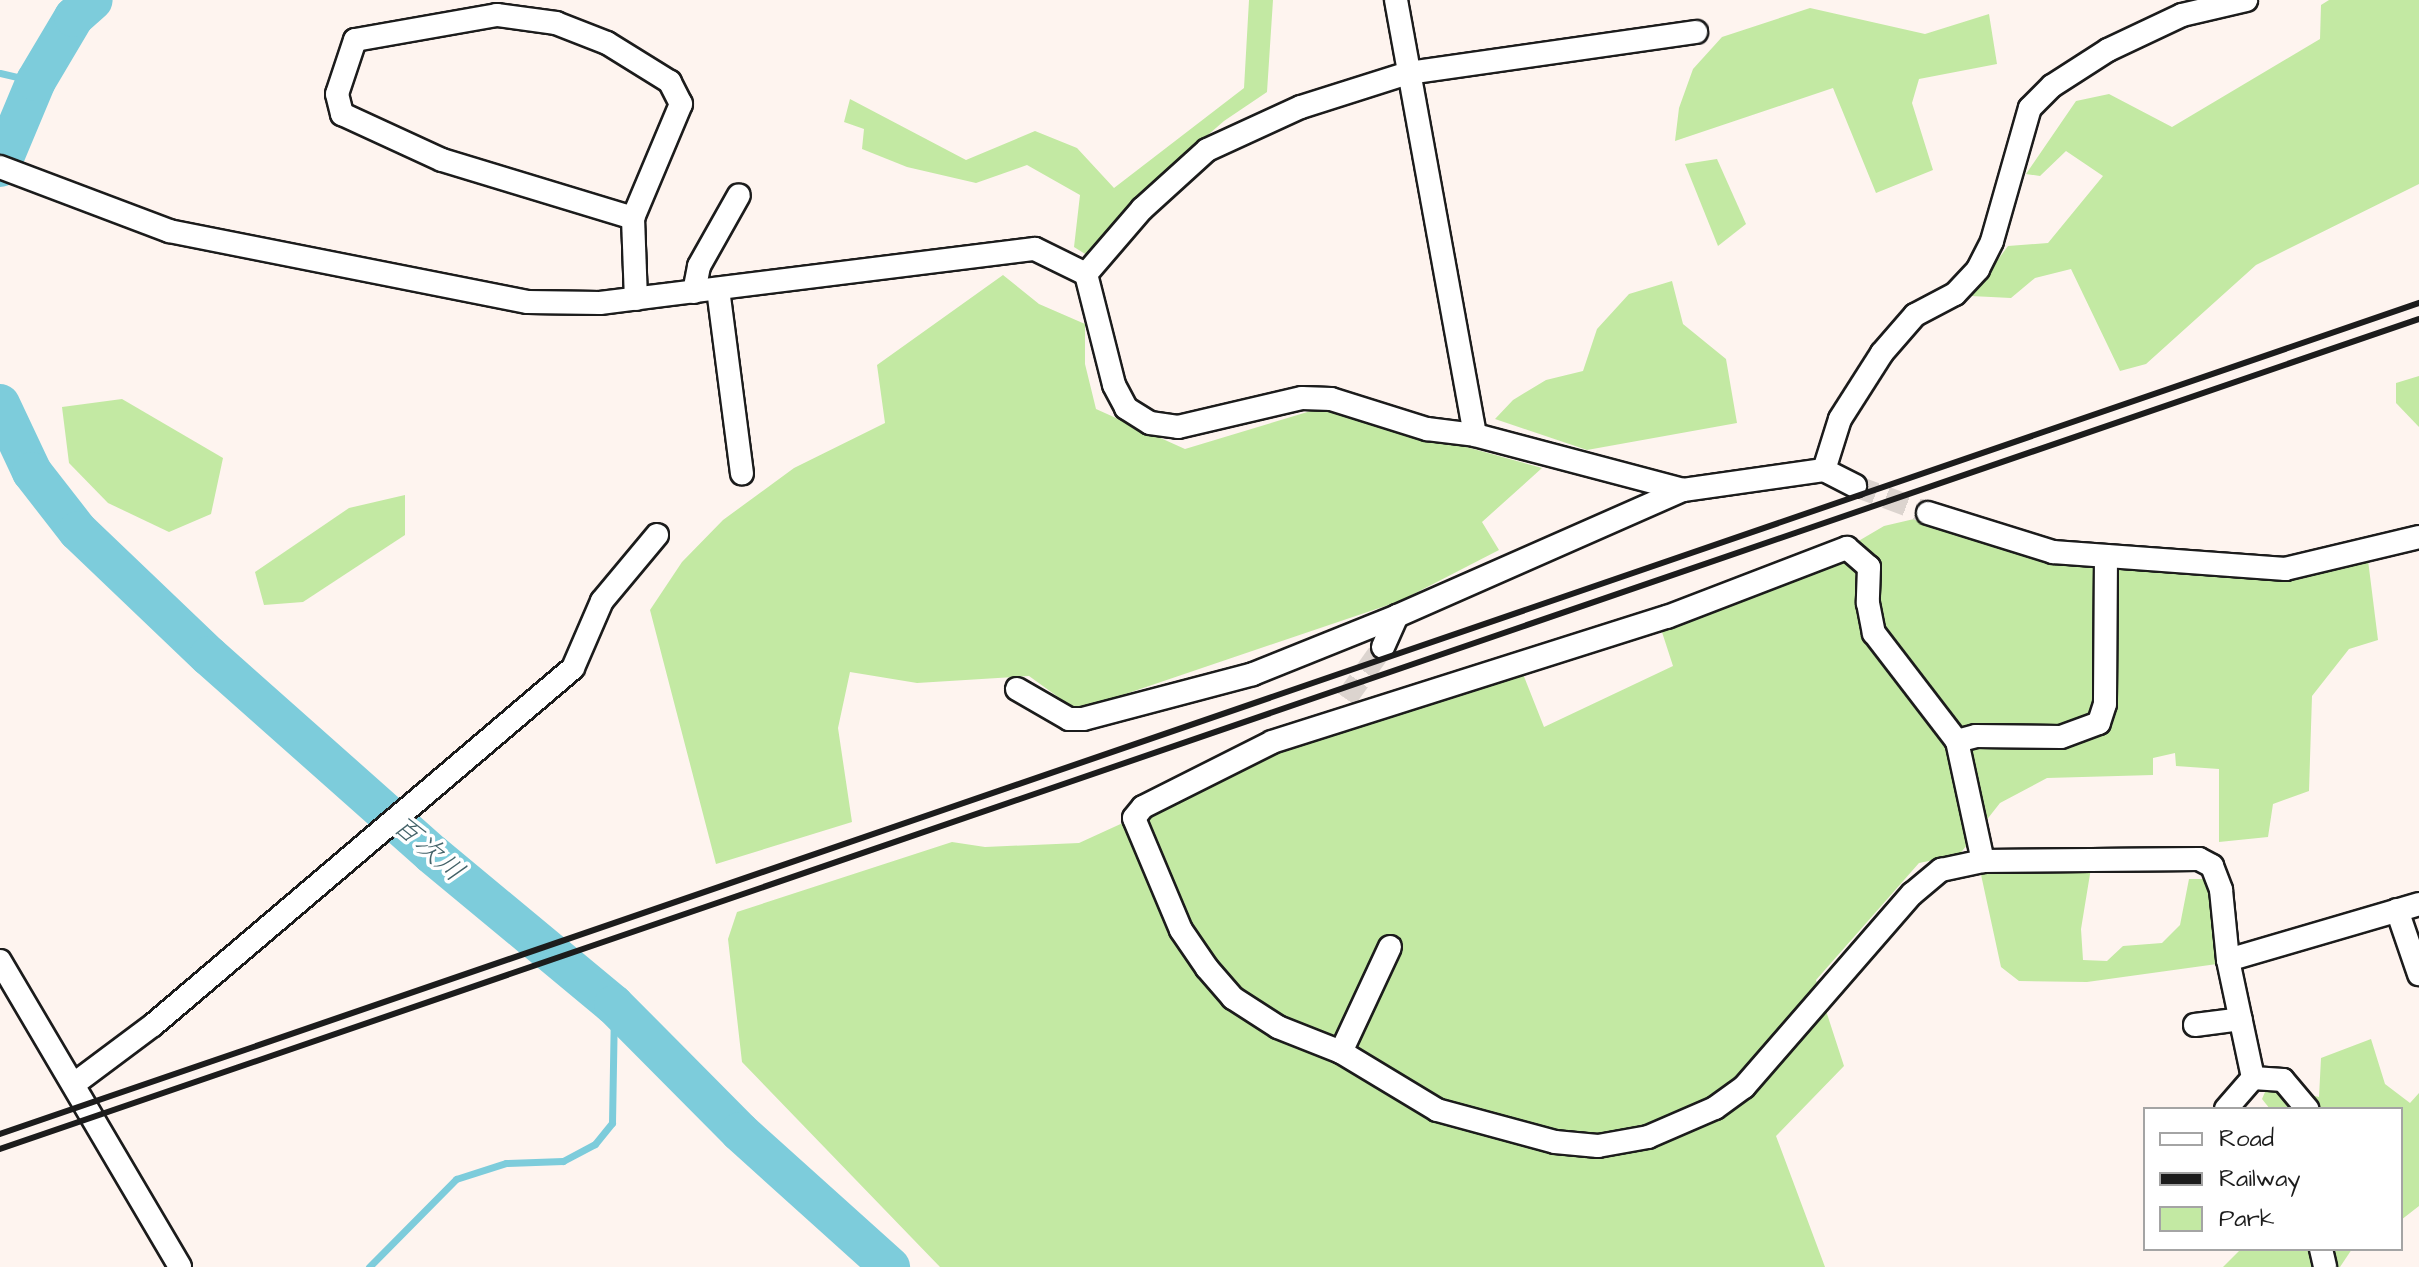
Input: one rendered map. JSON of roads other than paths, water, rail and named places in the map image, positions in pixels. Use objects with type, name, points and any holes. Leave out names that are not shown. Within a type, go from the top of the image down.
[{"type":"street","points":[[1396,0],[1475,435]]},
{"type":"street","points":[[1824,470],[1840,419],[1882,353],[1915,315],[1955,294],[1978,269],[1992,241],[2030,108],[2052,86],[2108,50],[2182,15],[2246,0]]},
{"type":"street","points":[[633,218],[442,160],[342,114],[337,94],[355,40],[497,15],[556,23],[594,38],[670,82],[681,104],[633,218],[636,299]]},
{"type":"street","points":[[1086,274],[1142,209],[1224,138],[1408,73],[1696,32]]},
{"type":"street","points":[[0,167],[169,231],[528,302],[636,299],[1035,249],[1086,274],[1114,385],[1126,408],[1150,423],[1178,427],[1302,398],[1331,399],[1427,429],[1475,435],[1683,490]]},
{"type":"street","points":[[694,292],[699,266],[739,195]]},
{"type":"street","points":[[718,289],[742,473]]},
{"type":"street","points":[[1017,689],[1069,719],[1083,719],[1253,674],[1397,616],[1683,490],[1824,470],[1855,486]]},
{"type":"street","points":[[1928,513],[2053,552],[2285,569],[2419,537]]},
{"type":"street","points":[[74,1084],[153,1025],[573,668],[602,601],[657,535]]},
{"type":"street","points":[[1983,861],[1957,741],[1874,633],[1868,603],[1869,567],[1847,548],[1667,617],[1335,719],[1259,748],[1143,807],[1134,818],[1181,930],[1207,968],[1233,998],[1278,1027],[1341,1052],[1437,1110],[1540,1138],[1598,1146],[1648,1137],[1715,1108],[1744,1087],[1912,894],[1941,870],[1983,861],[2199,859],[2212,866],[2221,890],[2228,960],[2253,1078]]},
{"type":"street","points":[[1957,741],[1976,736],[2061,737],[2099,723],[2105,704],[2106,556]]},
{"type":"street","points":[[1383,647],[1397,616]]},
{"type":"street","points":[[1335,719],[1346,699]]},
{"type":"street","points":[[2228,960],[2419,904]]},
{"type":"street","points":[[2397,910],[2419,974]]},
{"type":"street","points":[[1341,1052],[1390,947]]},
{"type":"street","points":[[0,961],[180,1267]]},
{"type":"street","points":[[2195,1025],[2241,1019]]},
{"type":"street","points":[[2228,1107],[2253,1078]]},
{"type":"street","points":[[2253,1078],[2283,1080],[2305,1107]]},
{"type":"waterway","name":"百次川","points":[[0,167],[36,81],[74,17],[93,0]]},
{"type":"waterway","points":[[0,73],[36,81]]},
{"type":"waterway","name":"百次川","points":[[0,404],[32,472],[78,531],[209,656],[432,854],[614,1005],[740,1132],[890,1267]]},
{"type":"waterway","points":[[369,1267],[456,1179],[506,1163],[563,1161],[595,1144],[612,1123],[614,1005]]},
{"type":"tunnel","points":[[1855,486],[1928,513]]},
{"type":"tunnel","points":[[1346,699],[1383,647]]},
{"type":"railway","points":[[0,1134],[2419,303]]},
{"type":"railway","points":[[0,1149],[2419,319]]}]
